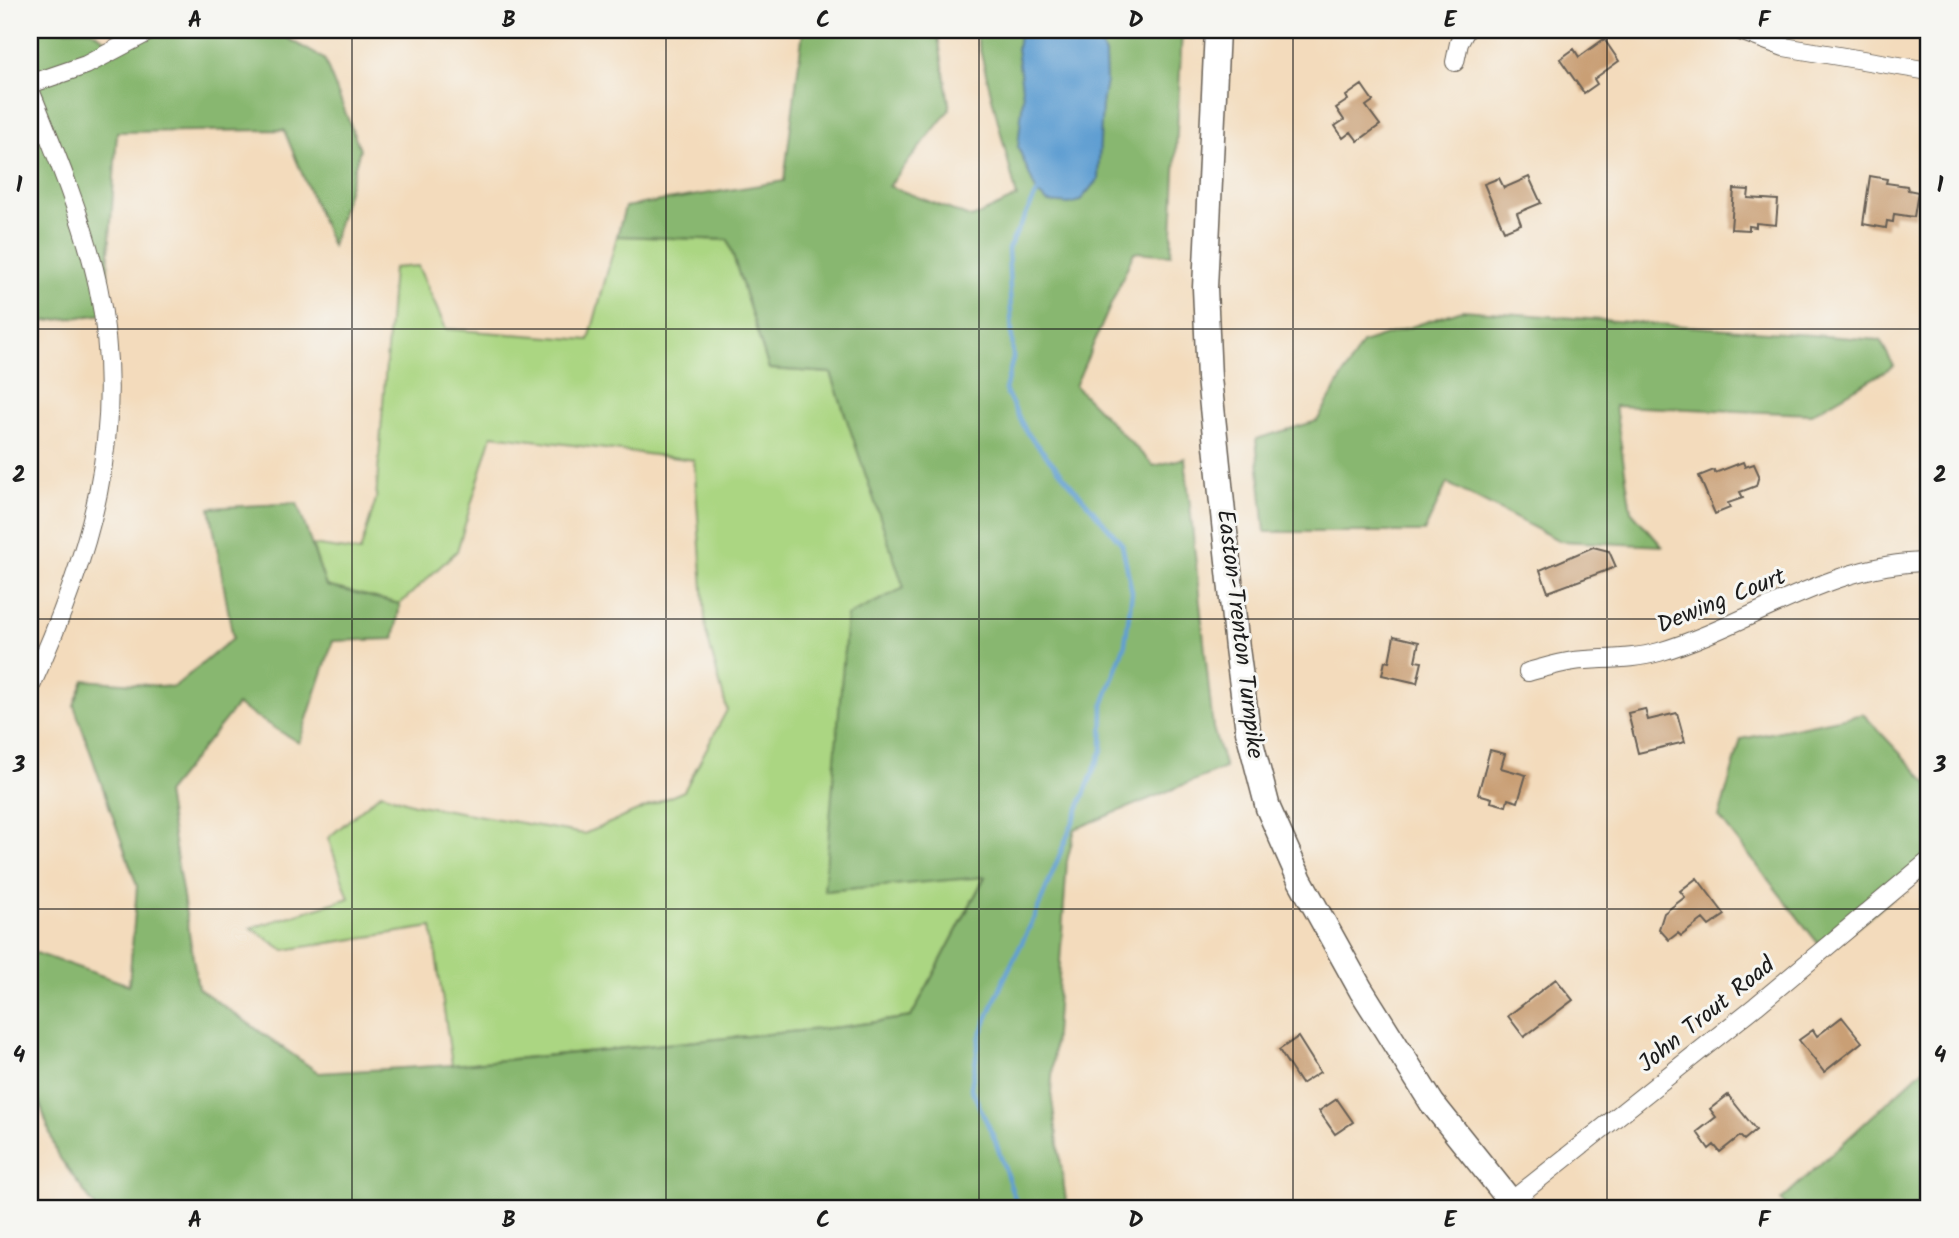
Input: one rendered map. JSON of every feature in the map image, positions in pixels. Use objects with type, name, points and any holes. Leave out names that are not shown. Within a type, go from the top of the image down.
[{"type":"main road","name":"Easton-Trenton Turnpike","points":[[1217,30],[1205,300],[1209,378],[1248,731],[1273,820],[1300,880],[1361,990],[1432,1103],[1513,1205]]},
{"type":"street","points":[[30,84],[86,65],[152,30]]},
{"type":"street","points":[[1455,62],[1459,43],[1466,30]]},
{"type":"street","points":[[1738,30],[1784,47],[1929,71]]},
{"type":"street","points":[[30,90],[76,211],[93,267],[104,328],[109,393],[108,436],[89,536],[56,629],[30,688]]},
{"type":"street","name":"Dewing Court","points":[[1528,672],[1573,661],[1618,659],[1657,653],[1847,574],[1903,562],[1929,562]]},
{"type":"street","name":"John Trout Road","points":[[1513,1205],[1929,861]]},
{"type":"green space","points":[[30,30],[91,30],[117,47],[143,30],[273,30],[324,59],[360,149],[332,246],[284,130],[117,132],[105,314],[30,323]]},
{"type":"green space","points":[[803,30],[937,30],[950,109],[889,186],[972,218],[1017,197],[975,30],[1182,30],[1171,255],[1134,252],[1075,386],[1154,466],[1185,458],[1213,728],[1225,768],[1075,829],[1067,861],[1051,1093],[1067,1208],[96,1208],[57,1154],[30,1074],[30,951],[129,985],[137,886],[74,705],[84,680],[174,687],[233,638],[210,508],[297,503],[326,586],[400,604],[394,639],[333,641],[299,743],[237,705],[166,793],[198,988],[319,1073],[452,1065],[840,1027],[911,1017],[985,877],[824,891],[847,616],[904,588],[831,373],[769,369],[728,240],[617,236],[625,207],[784,181]]},
{"type":"green space","points":[[617,236],[728,240],[769,369],[831,373],[905,588],[825,891],[985,876],[911,1017],[840,1027],[452,1065],[432,927],[284,950],[251,928],[349,898],[328,838],[381,793],[414,804],[584,834],[684,791],[727,710],[706,632],[694,460],[492,435],[457,551],[400,604],[326,586],[312,545],[360,552],[376,499],[393,268],[418,266],[446,329],[589,340]]},
{"type":"green space","points":[[1462,310],[1880,340],[1894,366],[1811,414],[1615,406],[1631,511],[1662,546],[1560,541],[1447,483],[1424,532],[1265,532],[1256,439],[1317,421],[1362,343]]},
{"type":"green space","points":[[1863,714],[1929,784],[1929,868],[1825,952],[1719,817],[1741,739]]},
{"type":"green space","points":[[1929,1064],[1929,1208],[1789,1208],[1781,1200]]},
{"type":"water","points":[[1020,30],[1094,30],[1105,54],[1106,81],[1098,179],[1080,201],[1069,204],[1048,202],[1037,193],[1018,147],[1023,97],[1017,48]]},
{"type":"building","points":[[1604,39],[1619,61],[1594,79],[1597,84],[1584,93],[1560,59],[1574,49],[1579,57]]},
{"type":"building","points":[[1362,85],[1373,101],[1366,106],[1380,125],[1358,141],[1351,132],[1343,138],[1335,126],[1344,120],[1336,108],[1348,100],[1346,96]]},
{"type":"building","points":[[1870,176],[1887,179],[1886,183],[1907,186],[1908,190],[1918,192],[1914,217],[1894,214],[1893,222],[1887,221],[1886,228],[1863,224]]},
{"type":"building","points":[[1529,177],[1541,203],[1517,213],[1521,224],[1504,231],[1484,184],[1499,178],[1504,188]]},
{"type":"building","points":[[1734,189],[1749,190],[1748,198],[1778,200],[1776,225],[1756,223],[1756,227],[1749,226],[1749,230],[1731,229]]},
{"type":"building","points":[[1743,462],[1745,467],[1754,464],[1759,475],[1756,486],[1740,492],[1743,498],[1728,503],[1730,508],[1715,514],[1699,476]]},
{"type":"building","points":[[1593,547],[1609,551],[1616,567],[1548,592],[1540,570]]},
{"type":"building","points":[[1394,636],[1419,642],[1415,661],[1422,662],[1417,683],[1382,675],[1385,661],[1389,662]]},
{"type":"building","points":[[1645,709],[1648,720],[1677,713],[1685,742],[1638,753],[1628,713]]},
{"type":"building","points":[[1490,750],[1505,754],[1501,768],[1526,775],[1518,802],[1508,799],[1506,806],[1491,802],[1492,798],[1478,794]]},
{"type":"building","points":[[1697,878],[1725,915],[1709,926],[1703,919],[1681,936],[1678,933],[1669,940],[1659,929],[1664,913],[1685,897],[1680,891]]},
{"type":"building","points":[[1556,979],[1573,1000],[1524,1037],[1508,1016]]},
{"type":"building","points":[[1842,1017],[1862,1042],[1824,1072],[1799,1040],[1813,1030],[1817,1036]]},
{"type":"building","points":[[1298,1037],[1320,1072],[1301,1084],[1279,1050]]},
{"type":"building","points":[[1728,1095],[1756,1130],[1744,1140],[1740,1136],[1720,1152],[1714,1145],[1709,1149],[1697,1132],[1716,1117],[1710,1109]]},
{"type":"building","points":[[1337,1099],[1353,1122],[1335,1134],[1319,1111]]},
{"type":"waterway","points":[[1018,1208],[995,1140],[971,1088],[980,1036],[1035,916],[1102,750],[1103,705],[1125,644],[1132,592],[1122,544],[1027,433],[1005,390],[1013,358],[1008,249],[1037,193]]}]
